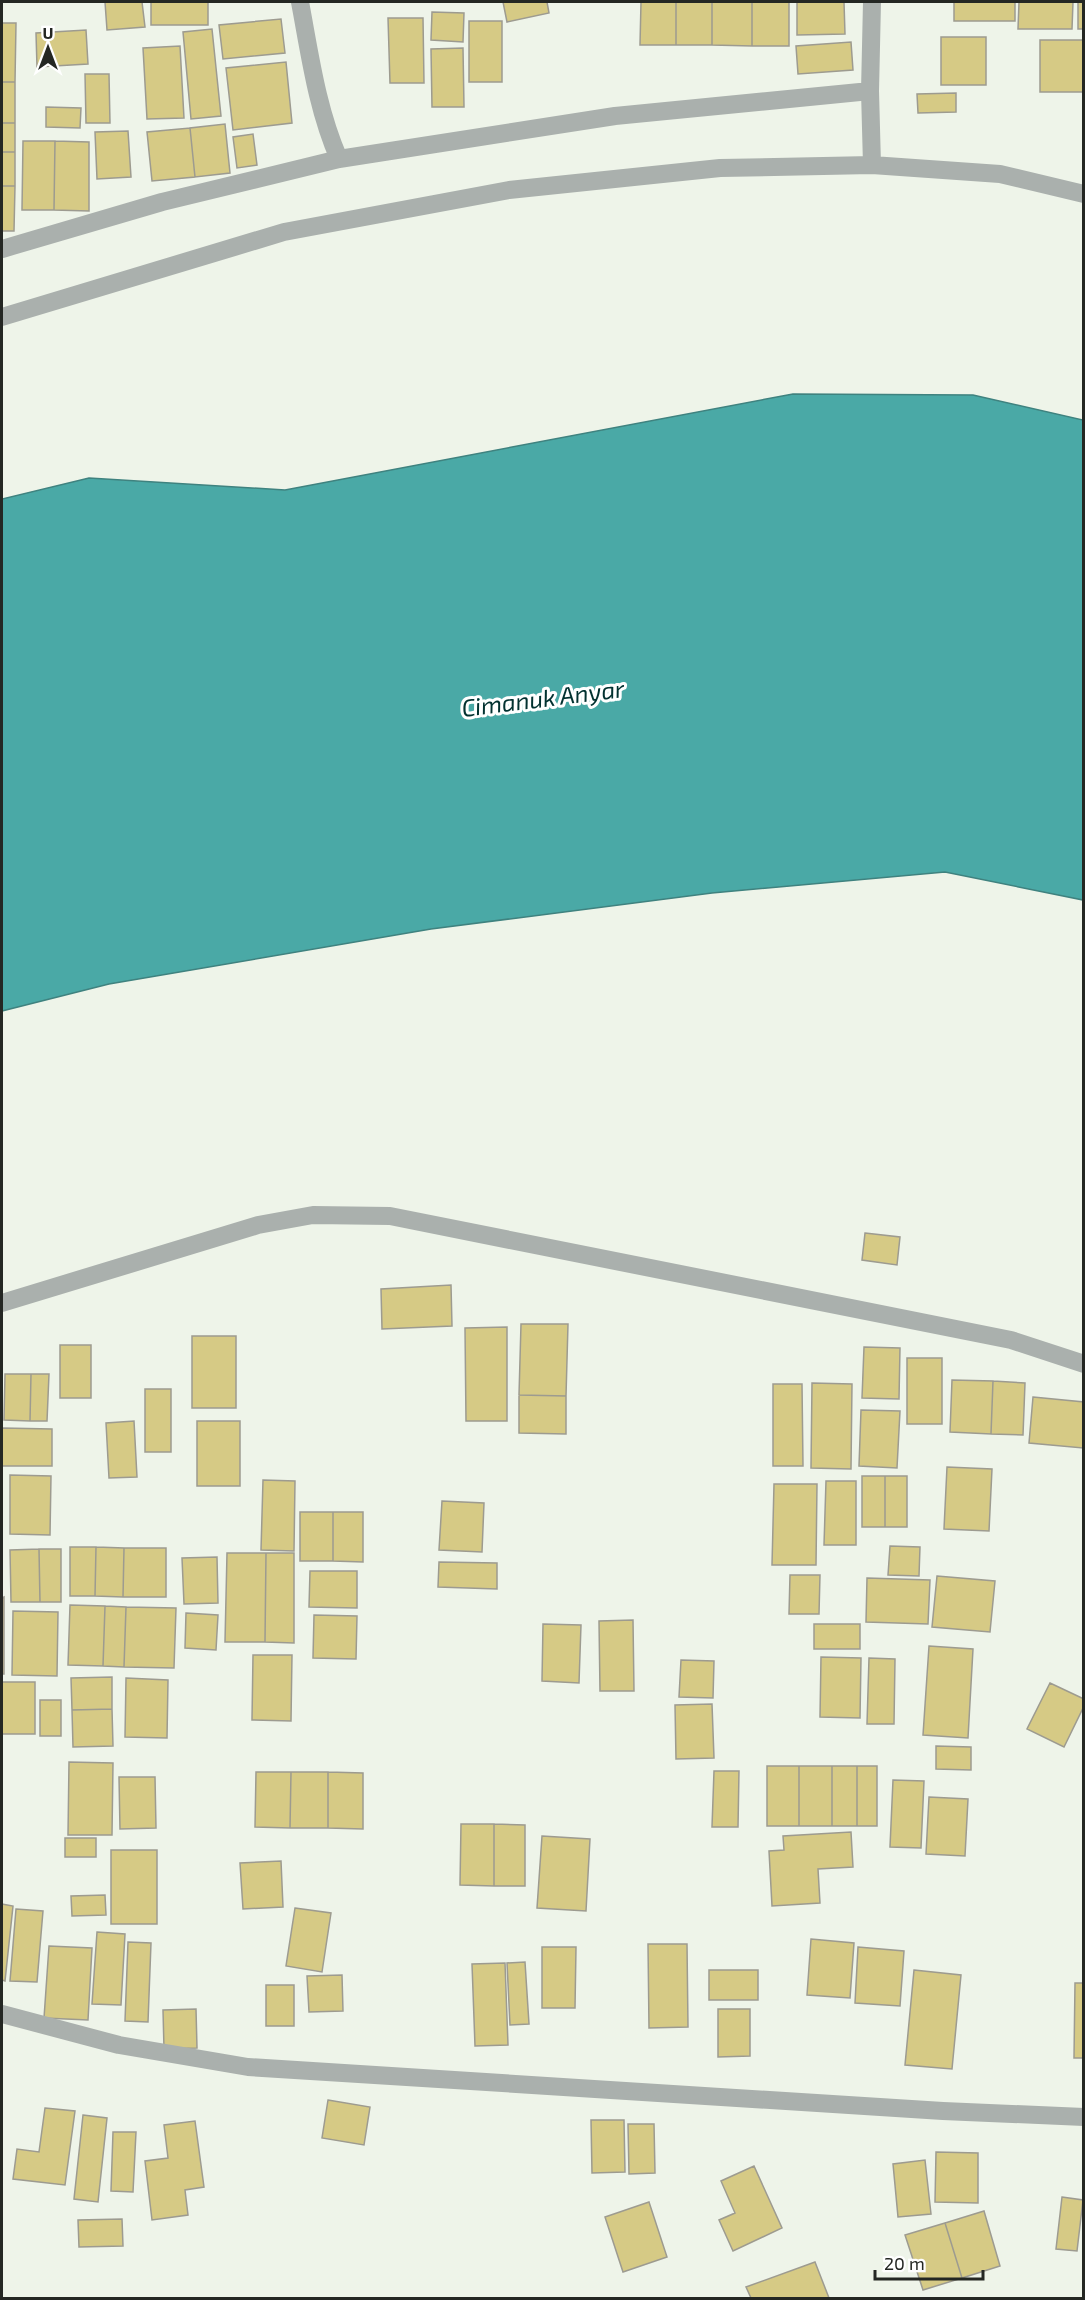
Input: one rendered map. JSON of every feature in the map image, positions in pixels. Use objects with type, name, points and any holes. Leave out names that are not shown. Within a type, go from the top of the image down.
[{"type":"street","points":[[300,2],[318,97],[326,129],[339,159]]},
{"type":"street","points":[[871,160],[872,2]]},
{"type":"street","points":[[2,249],[162,202],[339,159],[615,116],[870,91]]},
{"type":"street","points":[[2,317],[284,232],[509,190],[720,168],[871,160],[1000,174],[1083,194]]},
{"type":"street","points":[[2,1303],[258,1225],[314,1215],[390,1216],[1011,1340],[1083,1364]]},
{"type":"street","points":[[2,2014],[119,2045],[248,2067],[943,2111],[1083,2116]]},
{"type":"water","name":"Cimanuk Anyar","points":[[793,394],[973,395],[1083,420],[1083,900],[945,872],[712,893],[431,929],[109,984],[2,1011],[2,499],[89,478],[285,490]]},
{"type":"building","points":[[105,2],[142,2],[145,27],[107,30]]},
{"type":"building","points":[[151,2],[208,2],[208,25],[151,25]]},
{"type":"building","points":[[503,2],[547,2],[549,13],[507,22]]},
{"type":"building","points":[[641,2],[676,2],[676,45],[640,45]]},
{"type":"building","points":[[676,2],[712,2],[712,45],[676,45]]},
{"type":"building","points":[[712,2],[752,2],[752,46],[712,45]]},
{"type":"building","points":[[752,2],[789,2],[789,46],[752,46]]},
{"type":"building","points":[[797,2],[844,2],[845,34],[797,35]]},
{"type":"building","points":[[954,2],[1015,2],[1015,21],[954,21]]},
{"type":"building","points":[[1019,2],[1073,2],[1072,29],[1018,29]]},
{"type":"building","points":[[1078,2],[1084,2],[1084,29],[1078,29]]},
{"type":"building","points":[[432,12],[464,13],[463,42],[431,40]]},
{"type":"building","points":[[388,18],[423,18],[424,83],[390,83]]},
{"type":"building","points":[[281,19],[285,53],[223,59],[219,25]]},
{"type":"building","points":[[469,21],[502,21],[502,82],[469,82]]},
{"type":"building","points":[[2,23],[16,23],[15,82],[2,82]]},
{"type":"building","points":[[212,29],[221,116],[191,119],[183,32]]},
{"type":"building","points":[[86,30],[88,64],[37,67],[36,33]]},
{"type":"building","points":[[941,37],[986,37],[986,85],[941,85]]},
{"type":"building","points":[[1040,40],[1084,40],[1084,92],[1040,92]]},
{"type":"building","points":[[851,42],[853,70],[798,74],[796,46]]},
{"type":"building","points":[[180,46],[184,118],[147,119],[143,48]]},
{"type":"building","points":[[463,48],[464,107],[432,107],[431,49]]},
{"type":"building","points":[[286,62],[292,123],[233,130],[226,68]]},
{"type":"building","points":[[85,74],[109,74],[110,123],[86,123]]},
{"type":"building","points":[[2,82],[15,82],[15,123],[2,123]]},
{"type":"building","points":[[956,93],[956,112],[918,113],[917,94]]},
{"type":"building","points":[[46,107],[81,108],[80,128],[46,127]]},
{"type":"building","points":[[2,123],[15,123],[15,152],[2,152]]},
{"type":"building","points":[[225,124],[230,173],[195,177],[190,128]]},
{"type":"building","points":[[190,128],[195,177],[152,181],[147,132]]},
{"type":"building","points":[[128,131],[131,177],[97,179],[95,132]]},
{"type":"building","points":[[253,134],[257,165],[237,168],[233,137]]},
{"type":"building","points":[[23,141],[55,141],[54,210],[22,210]]},
{"type":"building","points":[[55,141],[89,142],[89,211],[54,210]]},
{"type":"building","points":[[2,152],[15,152],[15,186],[2,186]]},
{"type":"building","points":[[2,186],[15,186],[14,231],[2,231]]},
{"type":"building","points":[[865,1233],[900,1237],[897,1265],[862,1260]]},
{"type":"building","points":[[451,1285],[452,1326],[382,1329],[381,1289]]},
{"type":"building","points":[[521,1324],[568,1324],[566,1396],[519,1395]]},
{"type":"building","points":[[507,1327],[507,1421],[466,1421],[465,1328]]},
{"type":"building","points":[[192,1336],[236,1336],[236,1408],[192,1408]]},
{"type":"building","points":[[60,1345],[91,1345],[91,1398],[60,1398]]},
{"type":"building","points":[[864,1347],[900,1348],[899,1399],[862,1398]]},
{"type":"building","points":[[907,1358],[942,1358],[942,1424],[907,1424]]},
{"type":"building","points":[[5,1374],[31,1374],[30,1421],[4,1420]]},
{"type":"building","points":[[31,1374],[49,1374],[47,1421],[30,1421]]},
{"type":"building","points":[[952,1380],[993,1381],[991,1434],[950,1432]]},
{"type":"building","points":[[993,1381],[1025,1383],[1023,1435],[991,1434]]},
{"type":"building","points":[[812,1383],[852,1384],[851,1469],[811,1468]]},
{"type":"building","points":[[773,1384],[802,1384],[803,1466],[773,1466]]},
{"type":"building","points":[[145,1389],[171,1389],[171,1452],[145,1452]]},
{"type":"building","points":[[519,1395],[566,1396],[566,1434],[519,1433]]},
{"type":"building","points":[[1033,1397],[1084,1402],[1083,1448],[1029,1443]]},
{"type":"building","points":[[861,1410],[900,1411],[897,1468],[859,1466]]},
{"type":"building","points":[[134,1421],[137,1477],[109,1478],[106,1423]]},
{"type":"building","points":[[197,1421],[240,1421],[240,1486],[197,1486]]},
{"type":"building","points":[[2,1428],[52,1429],[52,1466],[2,1466]]},
{"type":"building","points":[[947,1467],[992,1469],[989,1531],[944,1529]]},
{"type":"building","points":[[10,1475],[51,1476],[50,1535],[10,1534]]},
{"type":"building","points":[[862,1476],[885,1476],[885,1527],[862,1527]]},
{"type":"building","points":[[885,1476],[907,1476],[907,1527],[885,1527]]},
{"type":"building","points":[[263,1480],[295,1481],[294,1551],[261,1550]]},
{"type":"building","points":[[826,1481],[856,1481],[856,1545],[824,1545]]},
{"type":"building","points":[[774,1484],[817,1484],[816,1565],[772,1565]]},
{"type":"building","points":[[442,1501],[484,1503],[482,1552],[439,1550]]},
{"type":"building","points":[[300,1512],[333,1512],[333,1561],[300,1561]]},
{"type":"building","points":[[333,1512],[363,1512],[363,1562],[333,1561]]},
{"type":"building","points":[[890,1546],[920,1547],[919,1576],[888,1575]]},
{"type":"building","points":[[70,1547],[96,1547],[95,1596],[70,1596]]},
{"type":"building","points":[[96,1547],[124,1548],[123,1597],[95,1596]]},
{"type":"building","points":[[124,1548],[166,1548],[166,1597],[123,1597]]},
{"type":"building","points":[[39,1549],[40,1602],[11,1602],[10,1550]]},
{"type":"building","points":[[39,1549],[61,1549],[61,1602],[40,1602]]},
{"type":"building","points":[[227,1553],[266,1553],[265,1642],[225,1642]]},
{"type":"building","points":[[266,1553],[294,1553],[294,1643],[265,1642]]},
{"type":"building","points":[[217,1557],[218,1603],[184,1604],[182,1558]]},
{"type":"building","points":[[439,1562],[497,1563],[497,1589],[438,1587]]},
{"type":"building","points":[[310,1571],[357,1571],[357,1608],[309,1607]]},
{"type":"building","points":[[790,1575],[820,1575],[819,1614],[789,1614]]},
{"type":"building","points":[[937,1576],[995,1581],[990,1632],[932,1627]]},
{"type":"building","points":[[867,1578],[930,1580],[928,1624],[866,1622]]},
{"type":"building","points":[[4,1597],[4,1674],[2,1674],[2,1598]]},
{"type":"building","points":[[70,1605],[105,1606],[103,1666],[68,1665]]},
{"type":"building","points":[[105,1606],[126,1607],[124,1667],[103,1666]]},
{"type":"building","points":[[126,1607],[176,1608],[174,1668],[124,1667]]},
{"type":"building","points":[[13,1611],[58,1612],[57,1676],[12,1675]]},
{"type":"building","points":[[186,1613],[218,1615],[216,1650],[185,1648]]},
{"type":"building","points":[[314,1615],[357,1616],[356,1659],[313,1658]]},
{"type":"building","points":[[633,1620],[634,1691],[600,1691],[599,1621]]},
{"type":"building","points":[[543,1624],[581,1625],[579,1683],[542,1681]]},
{"type":"building","points":[[814,1624],[860,1624],[860,1649],[814,1649]]},
{"type":"building","points":[[929,1646],[973,1649],[968,1738],[923,1735]]},
{"type":"building","points":[[253,1655],[292,1655],[291,1721],[252,1720]]},
{"type":"building","points":[[821,1657],[861,1658],[860,1718],[820,1717]]},
{"type":"building","points":[[869,1658],[895,1659],[894,1724],[867,1724]]},
{"type":"building","points":[[681,1660],[714,1661],[713,1698],[679,1697]]},
{"type":"building","points":[[112,1677],[112,1709],[72,1710],[71,1678]]},
{"type":"building","points":[[126,1678],[168,1680],[167,1738],[125,1737]]},
{"type":"building","points":[[2,1682],[35,1682],[35,1734],[2,1734]]},
{"type":"building","points":[[1050,1683],[1084,1699],[1084,1706],[1064,1747],[1027,1729]]},
{"type":"building","points":[[40,1700],[61,1700],[61,1736],[40,1736]]},
{"type":"building","points":[[712,1704],[714,1758],[676,1759],[675,1705]]},
{"type":"building","points":[[112,1709],[113,1746],[73,1747],[72,1710]]},
{"type":"building","points":[[936,1746],[971,1747],[971,1770],[936,1769]]},
{"type":"building","points":[[69,1762],[113,1763],[112,1835],[68,1835]]},
{"type":"building","points":[[767,1766],[799,1766],[799,1826],[767,1826]]},
{"type":"building","points":[[799,1766],[832,1766],[832,1826],[799,1826]]},
{"type":"building","points":[[832,1766],[857,1766],[857,1826],[832,1826]]},
{"type":"building","points":[[857,1766],[877,1766],[877,1826],[857,1826]]},
{"type":"building","points":[[714,1771],[739,1771],[738,1827],[712,1827]]},
{"type":"building","points":[[256,1772],[291,1772],[290,1828],[255,1827]]},
{"type":"building","points":[[291,1772],[328,1772],[328,1828],[290,1828]]},
{"type":"building","points":[[328,1772],[363,1773],[363,1829],[328,1828]]},
{"type":"building","points":[[119,1777],[155,1777],[156,1828],[120,1829]]},
{"type":"building","points":[[893,1780],[924,1781],[921,1848],[890,1847]]},
{"type":"building","points":[[929,1797],[968,1799],[965,1856],[926,1854]]},
{"type":"building","points":[[461,1824],[494,1824],[494,1886],[460,1885]]},
{"type":"building","points":[[494,1824],[525,1825],[525,1886],[494,1886]]},
{"type":"building","points":[[851,1832],[853,1867],[818,1869],[820,1903],[772,1906],[769,1851],[784,1850],[783,1836]]},
{"type":"building","points":[[542,1836],[590,1839],[586,1911],[537,1908]]},
{"type":"building","points":[[65,1838],[96,1838],[96,1857],[65,1857]]},
{"type":"building","points":[[111,1850],[157,1850],[157,1924],[111,1924]]},
{"type":"building","points":[[281,1861],[283,1907],[243,1909],[240,1863]]},
{"type":"building","points":[[105,1895],[106,1915],[72,1916],[71,1896]]},
{"type":"building","points":[[2,1904],[13,1906],[5,1981],[2,1980]]},
{"type":"building","points":[[295,1908],[331,1913],[322,1972],[286,1966]]},
{"type":"building","points":[[16,1909],[43,1911],[37,1982],[10,1981]]},
{"type":"building","points":[[97,1932],[125,1934],[121,2005],[92,2004]]},
{"type":"building","points":[[811,1939],[854,1943],[850,1998],[807,1995]]},
{"type":"building","points":[[128,1942],[151,1943],[148,2022],[125,2021]]},
{"type":"building","points":[[648,1944],[687,1944],[688,2027],[649,2028]]},
{"type":"building","points":[[49,1946],[92,1948],[88,2020],[44,2018]]},
{"type":"building","points":[[542,1947],[576,1947],[575,2008],[542,2008]]},
{"type":"building","points":[[858,1947],[904,1951],[900,2006],[855,2003]]},
{"type":"building","points":[[525,1962],[529,2024],[510,2025],[507,1963]]},
{"type":"building","points":[[505,1963],[508,2045],[475,2046],[472,1964]]},
{"type":"building","points":[[709,1970],[758,1970],[758,2000],[709,2000]]},
{"type":"building","points":[[914,1970],[961,1975],[952,2069],[905,2065]]},
{"type":"building","points":[[342,1975],[343,2011],[309,2012],[307,1976]]},
{"type":"building","points":[[1075,1983],[1084,1983],[1084,2058],[1074,2058]]},
{"type":"building","points":[[266,1985],[294,1985],[294,2026],[266,2026]]},
{"type":"building","points":[[196,2009],[197,2048],[164,2049],[163,2010]]},
{"type":"building","points":[[718,2009],[750,2009],[750,2056],[718,2057]]},
{"type":"building","points":[[328,2100],[370,2107],[364,2145],[322,2138]]},
{"type":"building","points":[[45,2108],[75,2111],[65,2185],[13,2179],[17,2149],[39,2152]]},
{"type":"building","points":[[83,2115],[107,2118],[98,2202],[74,2199]]},
{"type":"building","points":[[591,2120],[624,2120],[625,2172],[592,2173]]},
{"type":"building","points":[[195,2121],[204,2187],[185,2190],[188,2215],[152,2220],[145,2161],[168,2158],[164,2125]]},
{"type":"building","points":[[628,2124],[654,2124],[655,2173],[629,2174]]},
{"type":"building","points":[[113,2132],[136,2132],[133,2192],[111,2191]]},
{"type":"building","points":[[936,2152],[978,2153],[978,2203],[935,2202]]},
{"type":"building","points":[[925,2160],[931,2214],[898,2217],[893,2164]]},
{"type":"building","points":[[754,2166],[782,2228],[733,2251],[719,2220],[735,2213],[721,2181]]},
{"type":"building","points":[[1062,2197],[1083,2200],[1077,2251],[1056,2249]]},
{"type":"building","points":[[649,2202],[667,2257],[623,2272],[605,2217]]},
{"type":"building","points":[[984,2211],[1000,2266],[962,2278],[945,2223]]},
{"type":"building","points":[[122,2219],[123,2246],[79,2247],[78,2220]]},
{"type":"building","points":[[945,2223],[962,2278],[923,2290],[905,2235]]},
{"type":"building","points":[[815,2262],[829,2298],[751,2298],[746,2287]]}]
